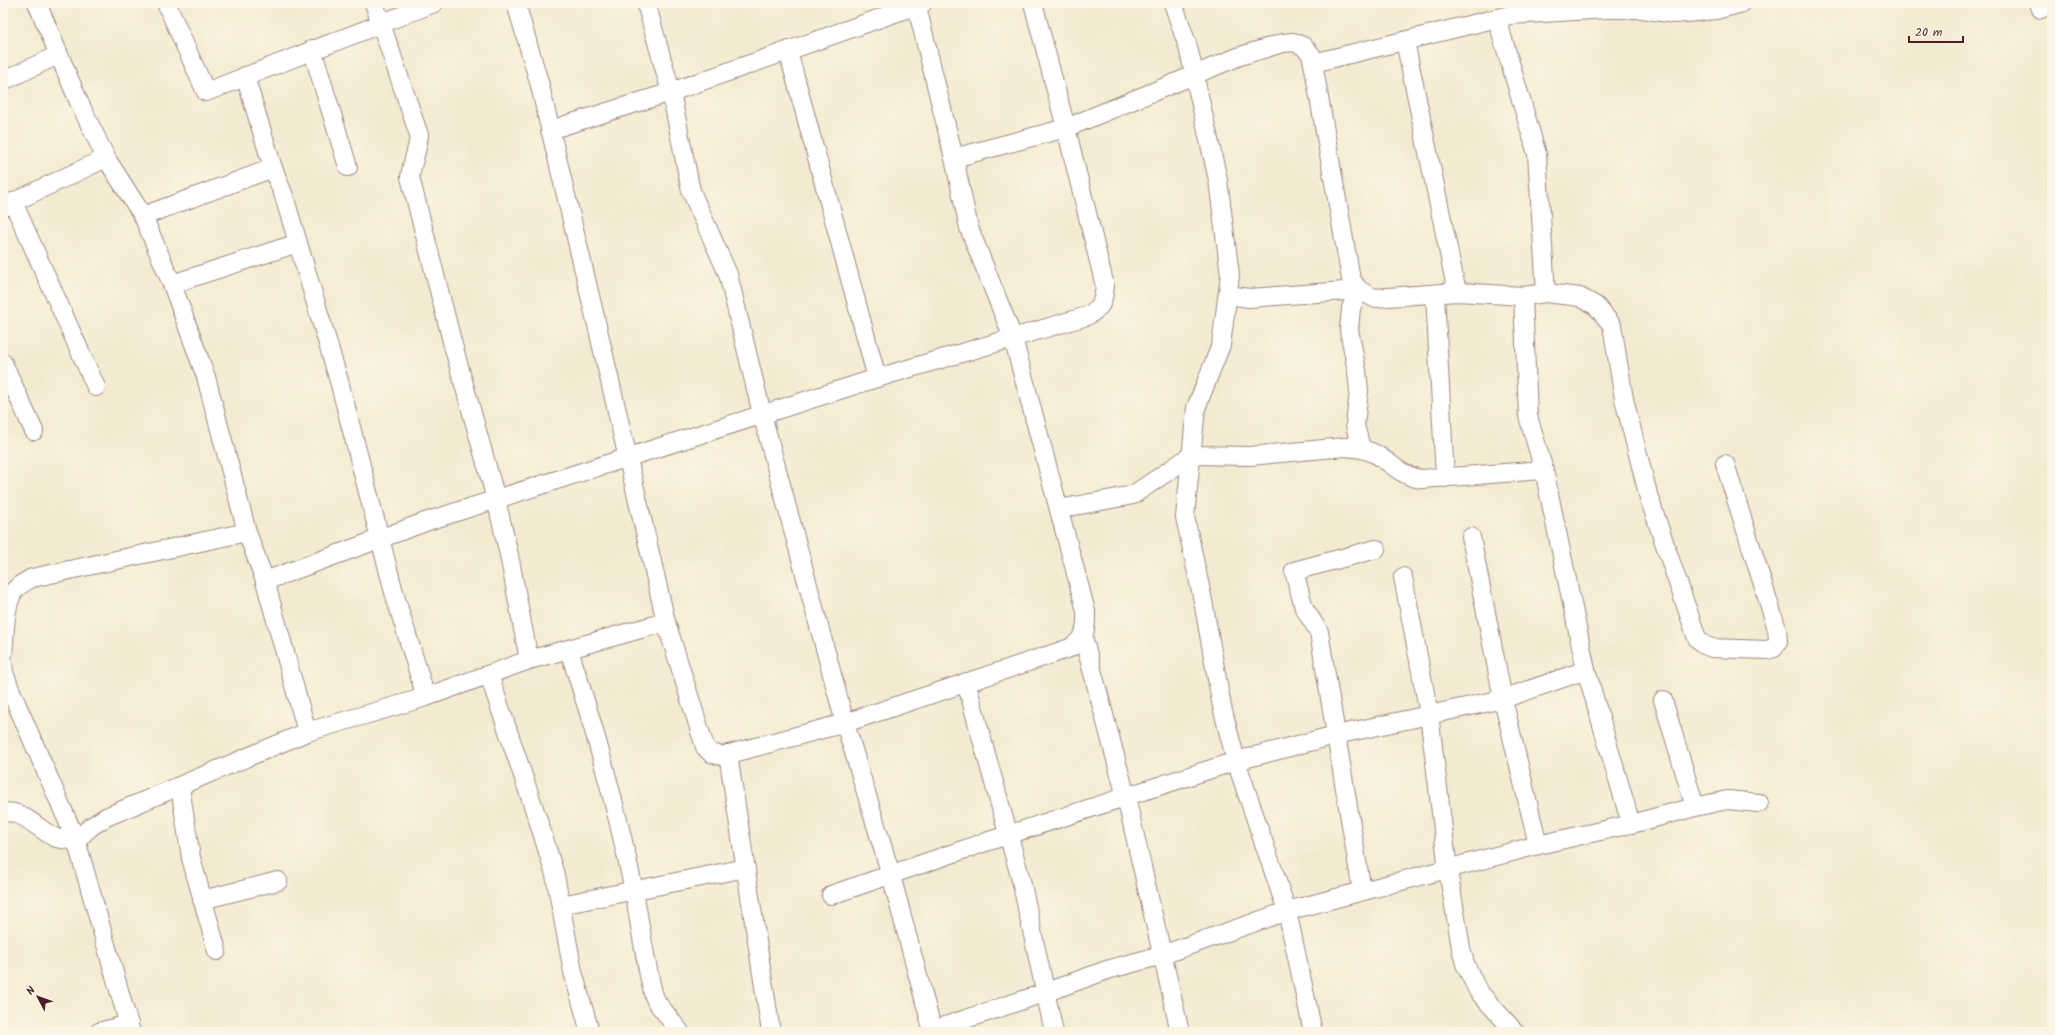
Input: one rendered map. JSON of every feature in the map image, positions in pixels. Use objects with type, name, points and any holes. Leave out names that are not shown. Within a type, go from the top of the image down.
[{"type":"street","points":[[36,3],[58,55],[106,158],[143,216],[172,284],[206,377],[247,532],[265,581],[307,732]]},
{"type":"street","points":[[166,3],[206,92],[312,49],[434,3]]},
{"type":"street","points":[[374,3],[419,135],[419,146],[411,165],[410,177],[496,499],[509,555],[529,660]]},
{"type":"street","points":[[516,3],[550,130],[666,622],[705,747],[711,753],[722,756],[845,723],[1070,648],[1080,642],[1086,631],[1086,611],[1013,338],[982,264],[970,228],[918,4],[788,52],[671,92],[550,130]]},
{"type":"street","points":[[646,3],[671,92],[690,191],[728,274],[762,414],[845,723],[892,874],[933,1031],[1107,970],[1162,955],[1286,911],[1448,870],[1538,845],[1630,824],[1695,807],[1727,800],[1759,803]]},
{"type":"street","points":[[265,581],[496,499],[877,378],[1087,316],[1099,309],[1104,299],[1105,286],[1033,3]]},
{"type":"street","points":[[1173,3],[1188,47],[1218,180],[1230,275],[1221,345],[1196,408],[1185,517],[1204,601],[1222,707],[1236,761],[1286,911],[1313,1032]]},
{"type":"street","points":[[1313,63],[1406,41],[1507,12],[1642,9],[1675,14],[1716,10],[1742,3]]},
{"type":"street","points":[[1507,12],[1536,154],[1546,293]]},
{"type":"street","points":[[1406,41],[1457,292]]},
{"type":"street","points":[[954,158],[1066,128],[1240,56],[1283,43],[1292,42],[1303,46],[1311,54],[1351,279],[1359,290],[1374,298],[1435,295],[1457,292],[1523,296],[1546,293],[1580,297],[1596,306],[1612,325],[1624,399],[1643,476],[1697,638],[1704,645],[1712,648],[1767,650],[1774,648],[1778,641],[1777,629],[1725,464]]},
{"type":"street","points":[[312,49],[348,167]]},
{"type":"street","points":[[788,52],[877,378]]},
{"type":"street","points":[[3,81],[58,55]]},
{"type":"street","points":[[245,76],[273,168],[284,196],[339,381],[395,596],[426,696]]},
{"type":"street","points":[[96,387],[8,204],[106,158]]},
{"type":"street","points":[[143,216],[273,168]]},
{"type":"street","points":[[172,284],[298,242]]},
{"type":"street","points":[[1228,295],[1249,298],[1359,290]]},
{"type":"street","points":[[1359,290],[1351,308],[1349,330],[1357,371],[1359,391],[1355,425],[1360,448]]},
{"type":"street","points":[[1435,295],[1445,478]]},
{"type":"street","points":[[1523,296],[1528,416],[1544,470],[1586,670],[1630,824]]},
{"type":"street","points":[[3,363],[34,431]]},
{"type":"street","points":[[1059,509],[1133,495],[1192,455],[1250,456],[1345,447],[1360,448],[1378,456],[1401,473],[1412,478],[1445,478],[1544,470]]},
{"type":"street","points":[[3,654],[9,604],[14,592],[21,584],[32,578],[247,532]]},
{"type":"street","points":[[1471,537],[1502,699],[1538,845]]},
{"type":"street","points":[[1362,891],[1319,632],[1304,608],[1294,571],[1376,549]]},
{"type":"street","points":[[1402,577],[1429,714],[1448,870],[1464,964],[1478,991],[1515,1032]]},
{"type":"street","points":[[3,813],[8,812],[18,815],[54,837],[63,840],[76,840],[92,826],[106,817],[307,732],[426,696],[529,660],[666,622]]},
{"type":"street","points":[[1083,636],[1126,797],[1180,1032]]},
{"type":"street","points":[[569,650],[592,722],[634,890],[653,993],[656,1001],[680,1032]]},
{"type":"street","points":[[3,661],[4,672],[10,689],[76,840],[130,1028],[99,1032]]},
{"type":"street","points":[[831,895],[1008,835],[1236,761],[1336,735],[1502,699],[1586,670]]},
{"type":"street","points":[[489,675],[555,875],[572,972],[590,1032]]},
{"type":"street","points":[[966,682],[1021,880],[1044,993],[1054,1032]]},
{"type":"street","points":[[1663,700],[1695,807]]},
{"type":"street","points":[[728,754],[772,1032]]},
{"type":"street","points":[[180,787],[186,837],[217,951]]},
{"type":"street","points":[[561,904],[746,868]]},
{"type":"street","points":[[202,900],[278,881]]}]
